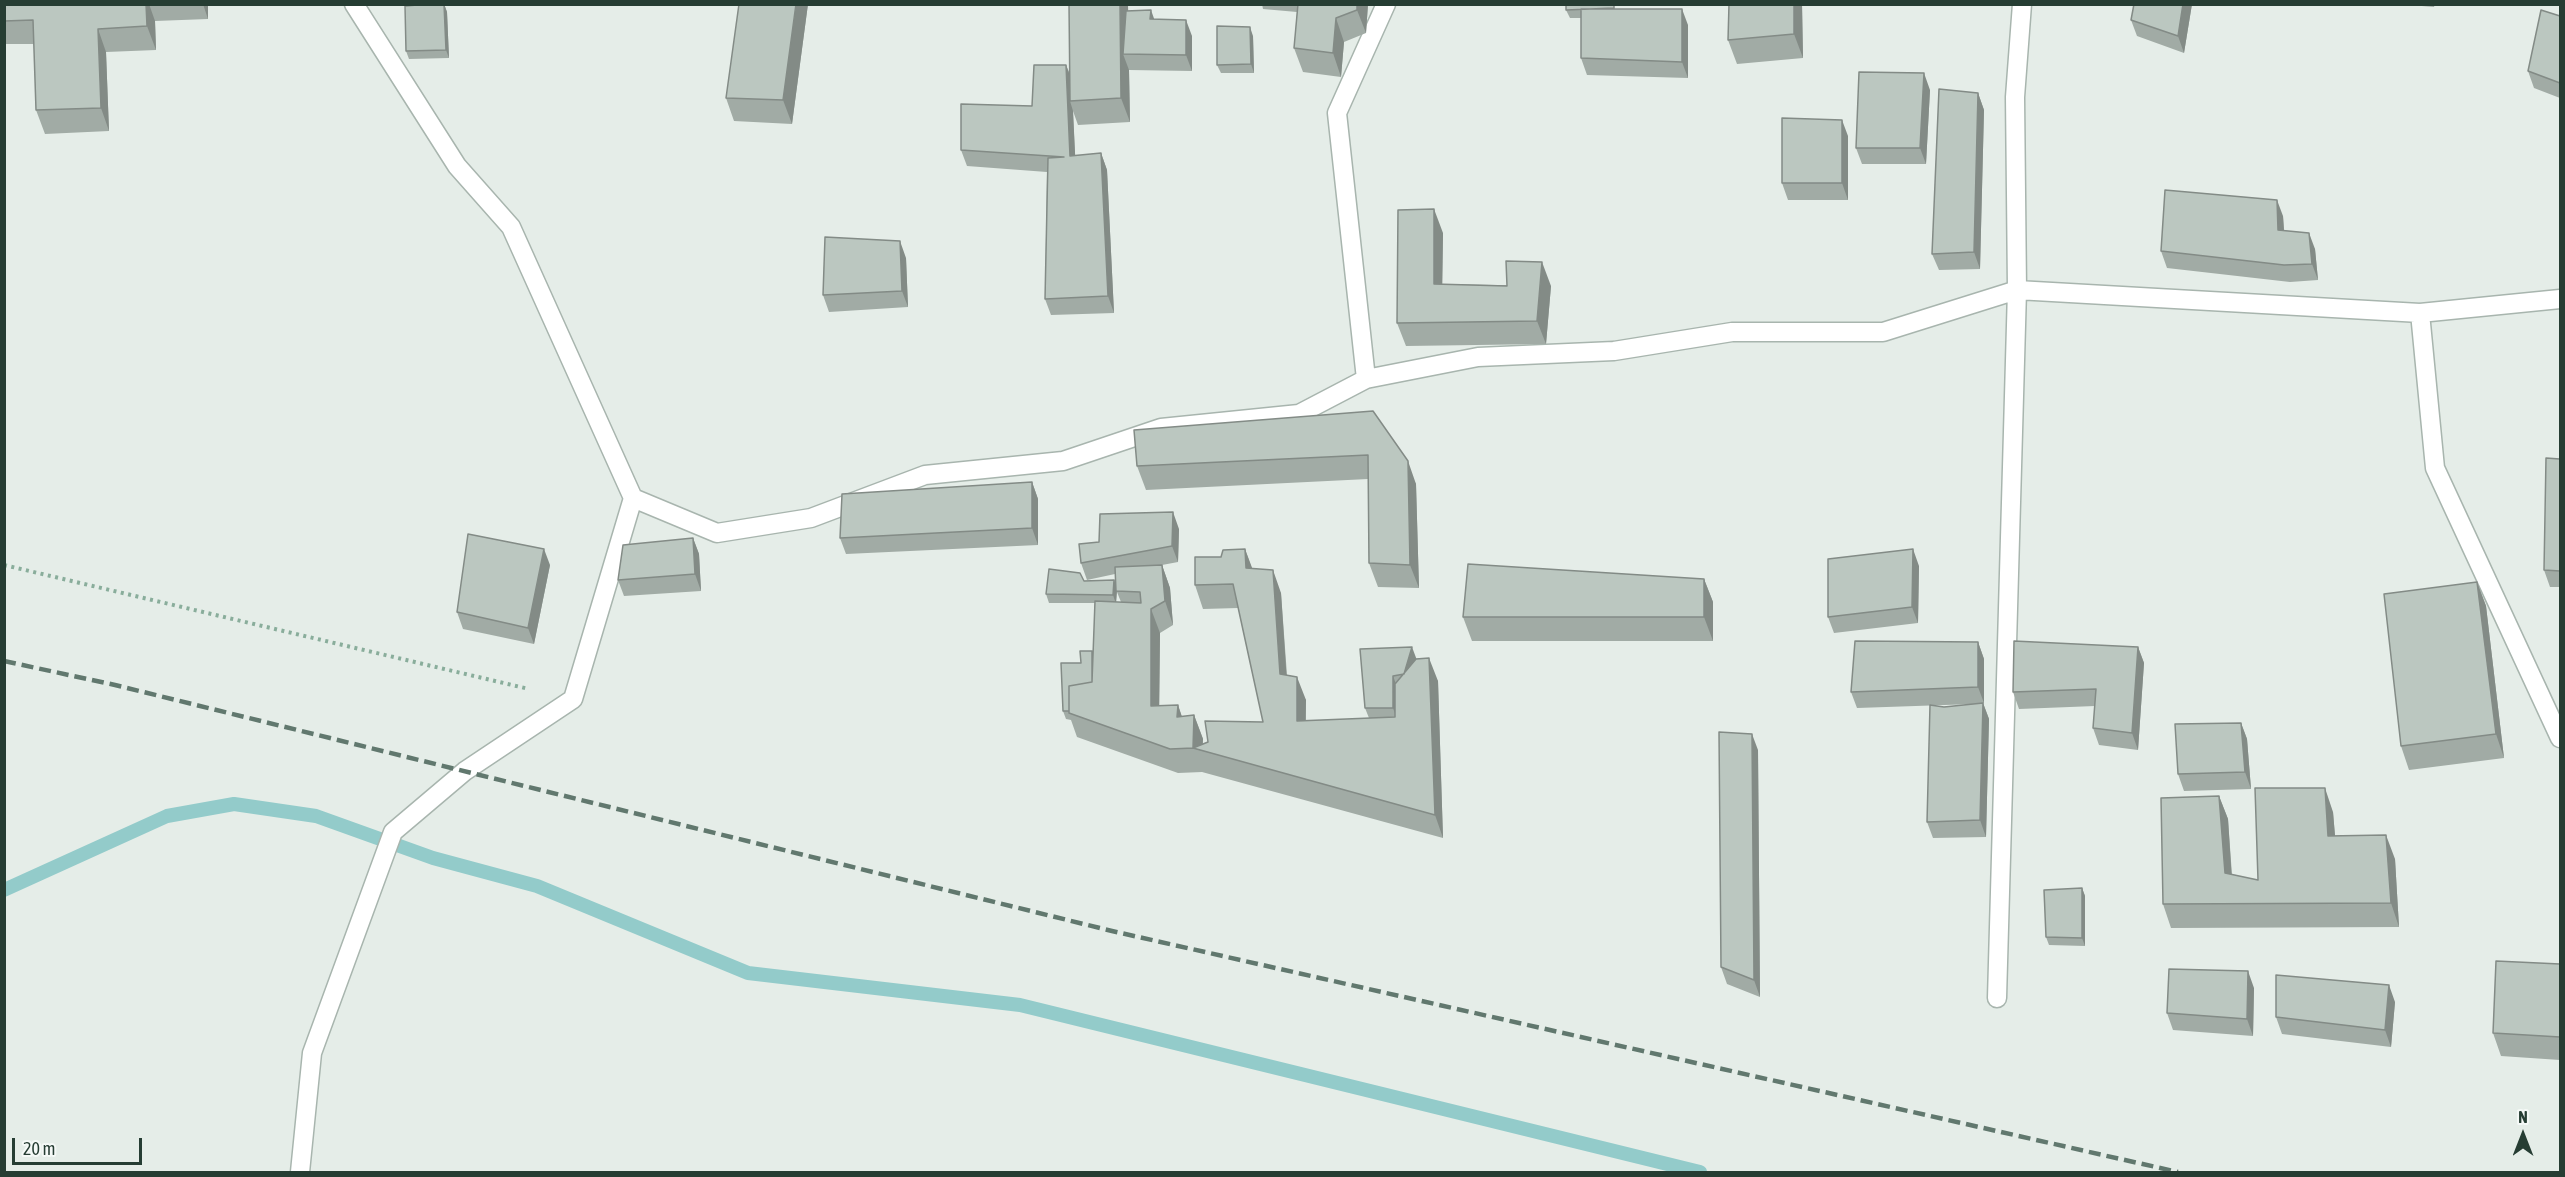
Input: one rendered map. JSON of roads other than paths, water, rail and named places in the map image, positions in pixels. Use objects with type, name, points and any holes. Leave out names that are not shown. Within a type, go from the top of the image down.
[{"type":"street","points":[[300,1173],[312,1053],[393,832],[465,771],[573,699],[633,498],[512,227],[457,166],[354,4]]},
{"type":"street","points":[[1366,379],[1337,113],[1386,4]]},
{"type":"street","points":[[1997,998],[2017,290],[2015,97],[2022,4]]},
{"type":"street","points":[[633,498],[717,533],[812,518],[925,475],[1063,461],[1161,428],[1299,414],[1366,379],[1478,357],[1614,351],[1732,332],[1882,332],[2017,290],[2420,313],[2560,299]]},
{"type":"street","points":[[2420,313],[2435,468],[2560,738]]},
{"type":"waterway","points":[[4,890],[167,816],[234,804],[316,816],[433,858],[537,886],[748,973],[1020,1005],[1700,1172]]},
{"type":"railway","points":[[4,661],[115,685],[1112,931],[2178,1172]]}]
